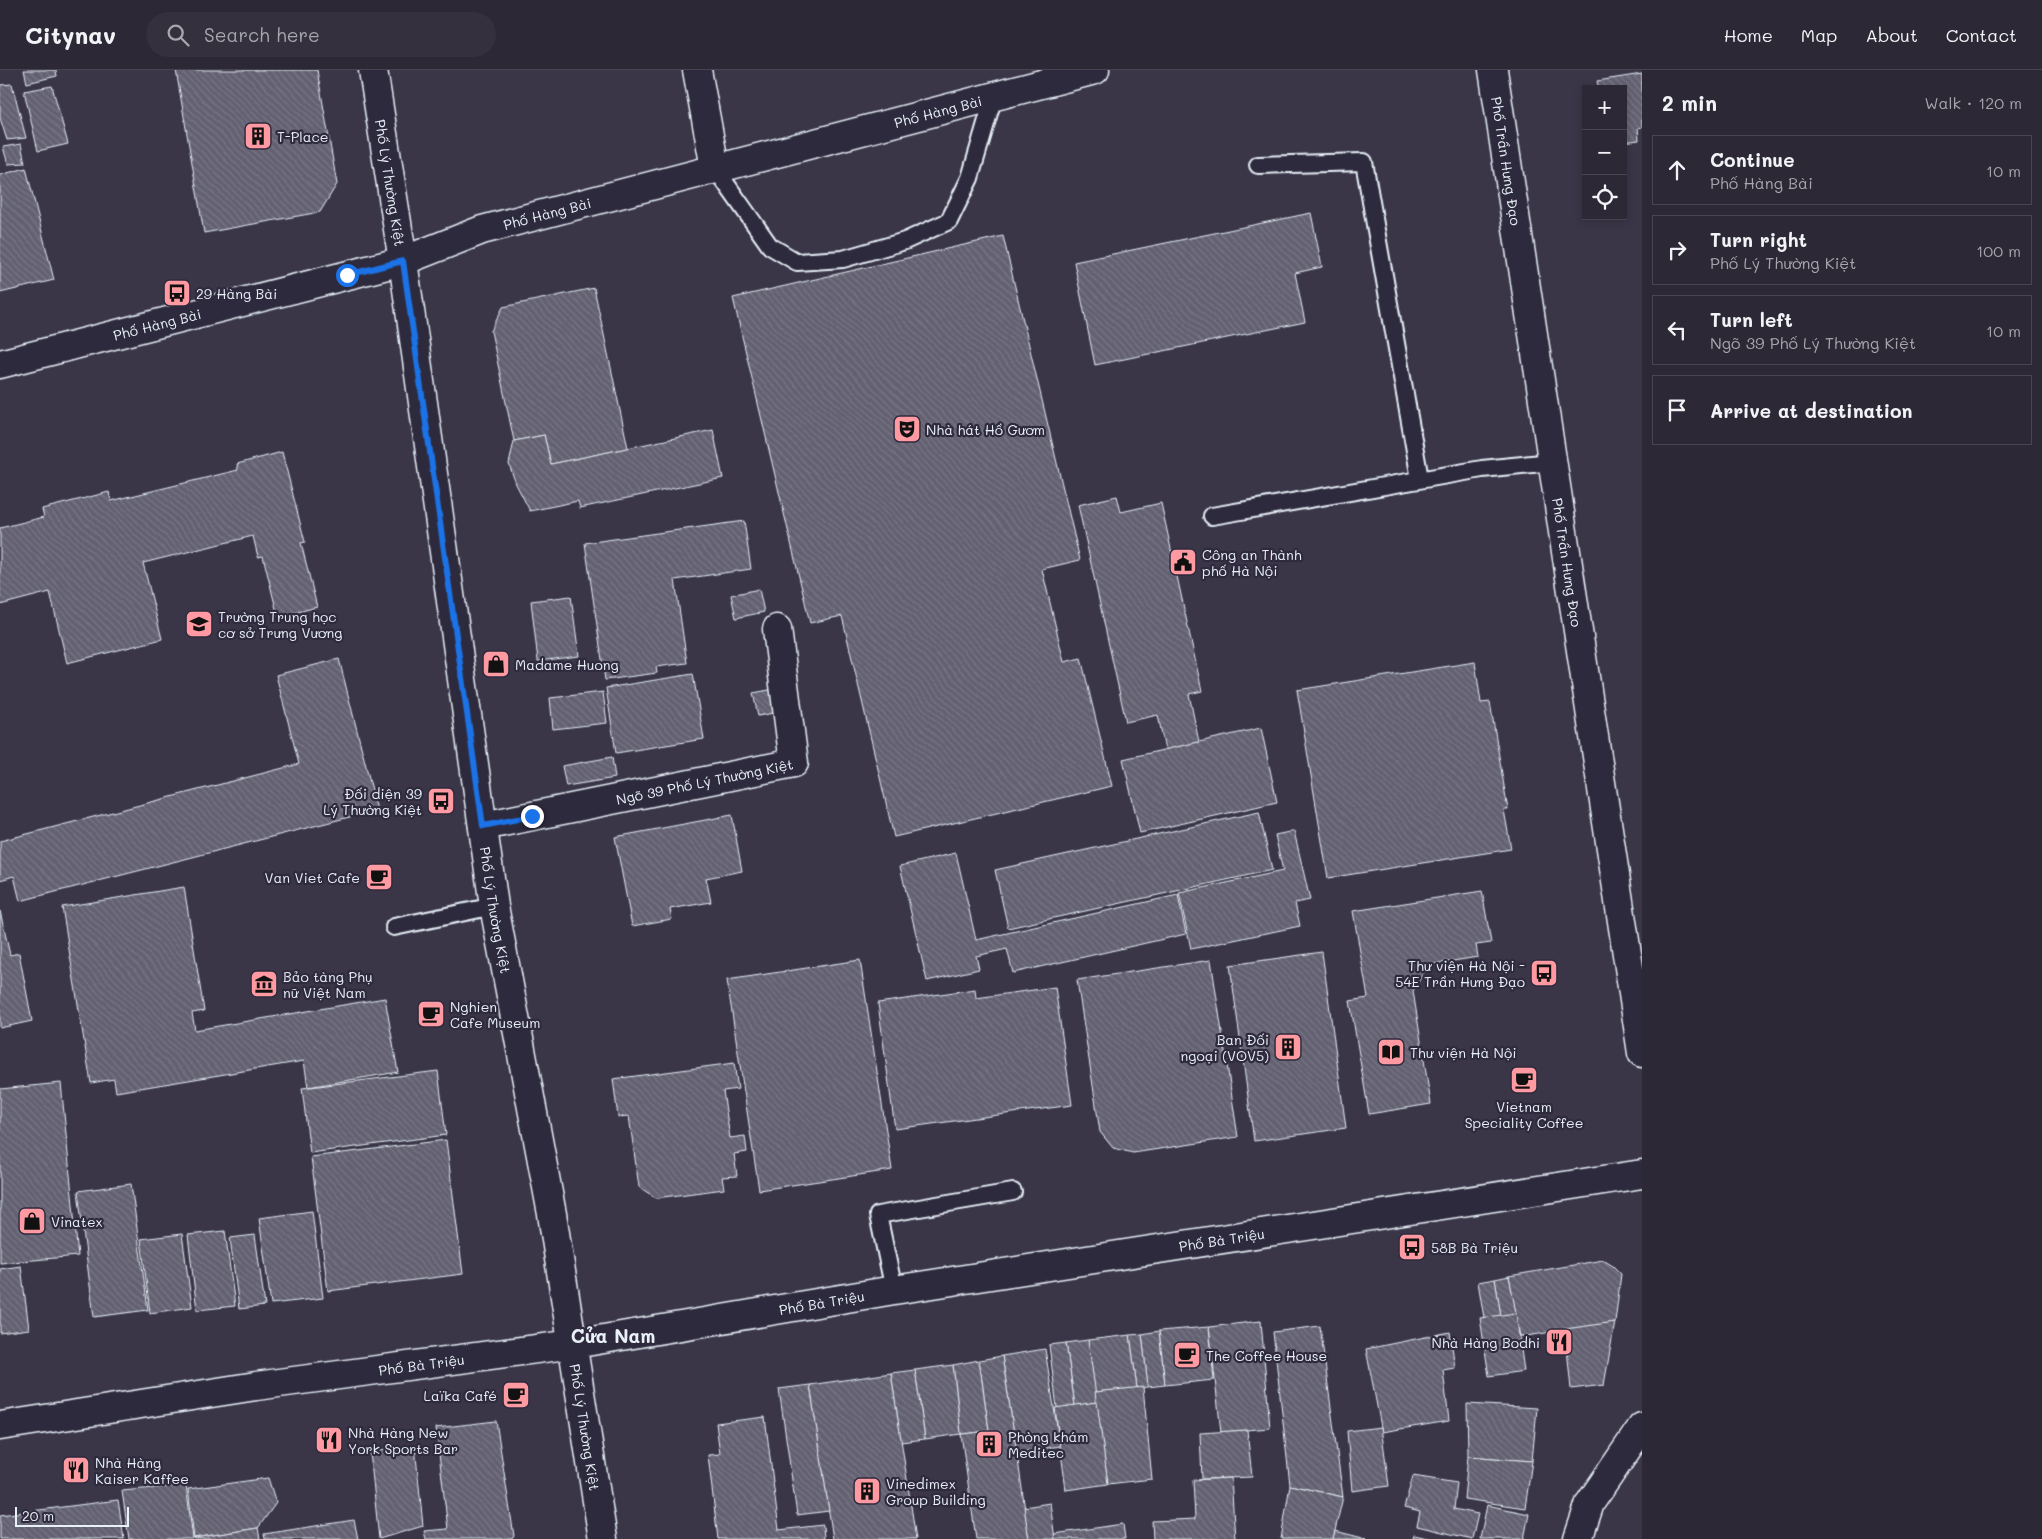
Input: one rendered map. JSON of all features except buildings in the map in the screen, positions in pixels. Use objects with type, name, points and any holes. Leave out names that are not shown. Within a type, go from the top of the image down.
[{"type":"main road","name":"Phố Lý Thường Kiệt","points":[[373,70],[403,261],[494,906],[552,1214],[574,1344],[603,1539]]},
{"type":"main road","points":[[697,70],[715,168]]},
{"type":"main road","name":"Phố Hàng Bài","points":[[0,364],[403,261],[482,230],[1095,70]]},
{"type":"main road","name":"Phố Trần Hưng Đạo","points":[[1493,70],[1642,1053]]},
{"type":"main road","name":"Ngõ 39 Phố Lý Thường Kiệt","points":[[483,826],[794,764],[777,629]]},
{"type":"main road","name":"Phố Bà Triệu","points":[[0,1426],[256,1386],[574,1344],[894,1290],[1642,1174]]},
{"type":"main road","points":[[1578,1539],[1590,1503],[1642,1427]]},
{"type":"lane","points":[[715,168],[770,246],[797,262],[843,259],[905,241],[950,221],[970,178],[994,96]]},
{"type":"lane","points":[[1258,165],[1364,162],[1420,479]]},
{"type":"lane","points":[[1212,516],[1482,469],[1552,462]]},
{"type":"lane","points":[[394,927],[494,906]]},
{"type":"lane","points":[[894,1290],[878,1216],[1014,1192]]},
{"type":"place","name":"T-Place","points":[[258,136]]},
{"type":"place","name":"29 Hàng Bài","points":[[177,293]]},
{"type":"place","name":"Nhà hát Hồ Gươm","points":[[907,429]]},
{"type":"place","name":"Công an Thành phố Hà Nội","points":[[1183,562]]},
{"type":"place","name":"Trường Trung học cơ sở Trưng Vương","points":[[199,624]]},
{"type":"place","name":"Madame Huong","points":[[496,664]]},
{"type":"place","name":"Đối diện 39 Lý Thường Kiệt","points":[[441,801]]},
{"type":"place","name":"Van Viet Cafe","points":[[379,877]]},
{"type":"place","name":"Thư viện Hà Nội - 54E Trần Hưng Đạo","points":[[1544,973]]},
{"type":"place","name":"Bảo tàng Phụ nữ Việt Nam","points":[[264,984]]},
{"type":"place","name":"Nghien Cafe Museum","points":[[431,1014]]},
{"type":"place","name":"Ban Đối ngoại (VOV5)","points":[[1288,1047]]},
{"type":"place","name":"Thư viện Hà Nội","points":[[1391,1052]]},
{"type":"place","name":"Vietnam Speciality Coffee","points":[[1524,1080]]},
{"type":"place","name":"Vinatex","points":[[32,1221]]},
{"type":"place","name":"58B Bà Triệu","points":[[1412,1247]]},
{"type":"place","name":"Nhà Hàng Bodhi","points":[[1559,1342]]},
{"type":"place","name":"The Coffee House","points":[[1187,1355]]},
{"type":"place","name":"Laïka Café","points":[[516,1395]]},
{"type":"place","name":"Nhà Hàng New York Sports Bar","points":[[329,1440]]},
{"type":"place","name":"Phòng khám Meditec","points":[[989,1444]]},
{"type":"place","name":"Nhà Hàng Kaiser Kaffee","points":[[76,1470]]},
{"type":"place","name":"Vinedimex Group Building","points":[[867,1491]]},
{"type":"district","name":"Cửa Nam","points":[[613,1335]]},
{"type":"route","points":[[347,275],[403,261],[483,826],[532,816]]}]
